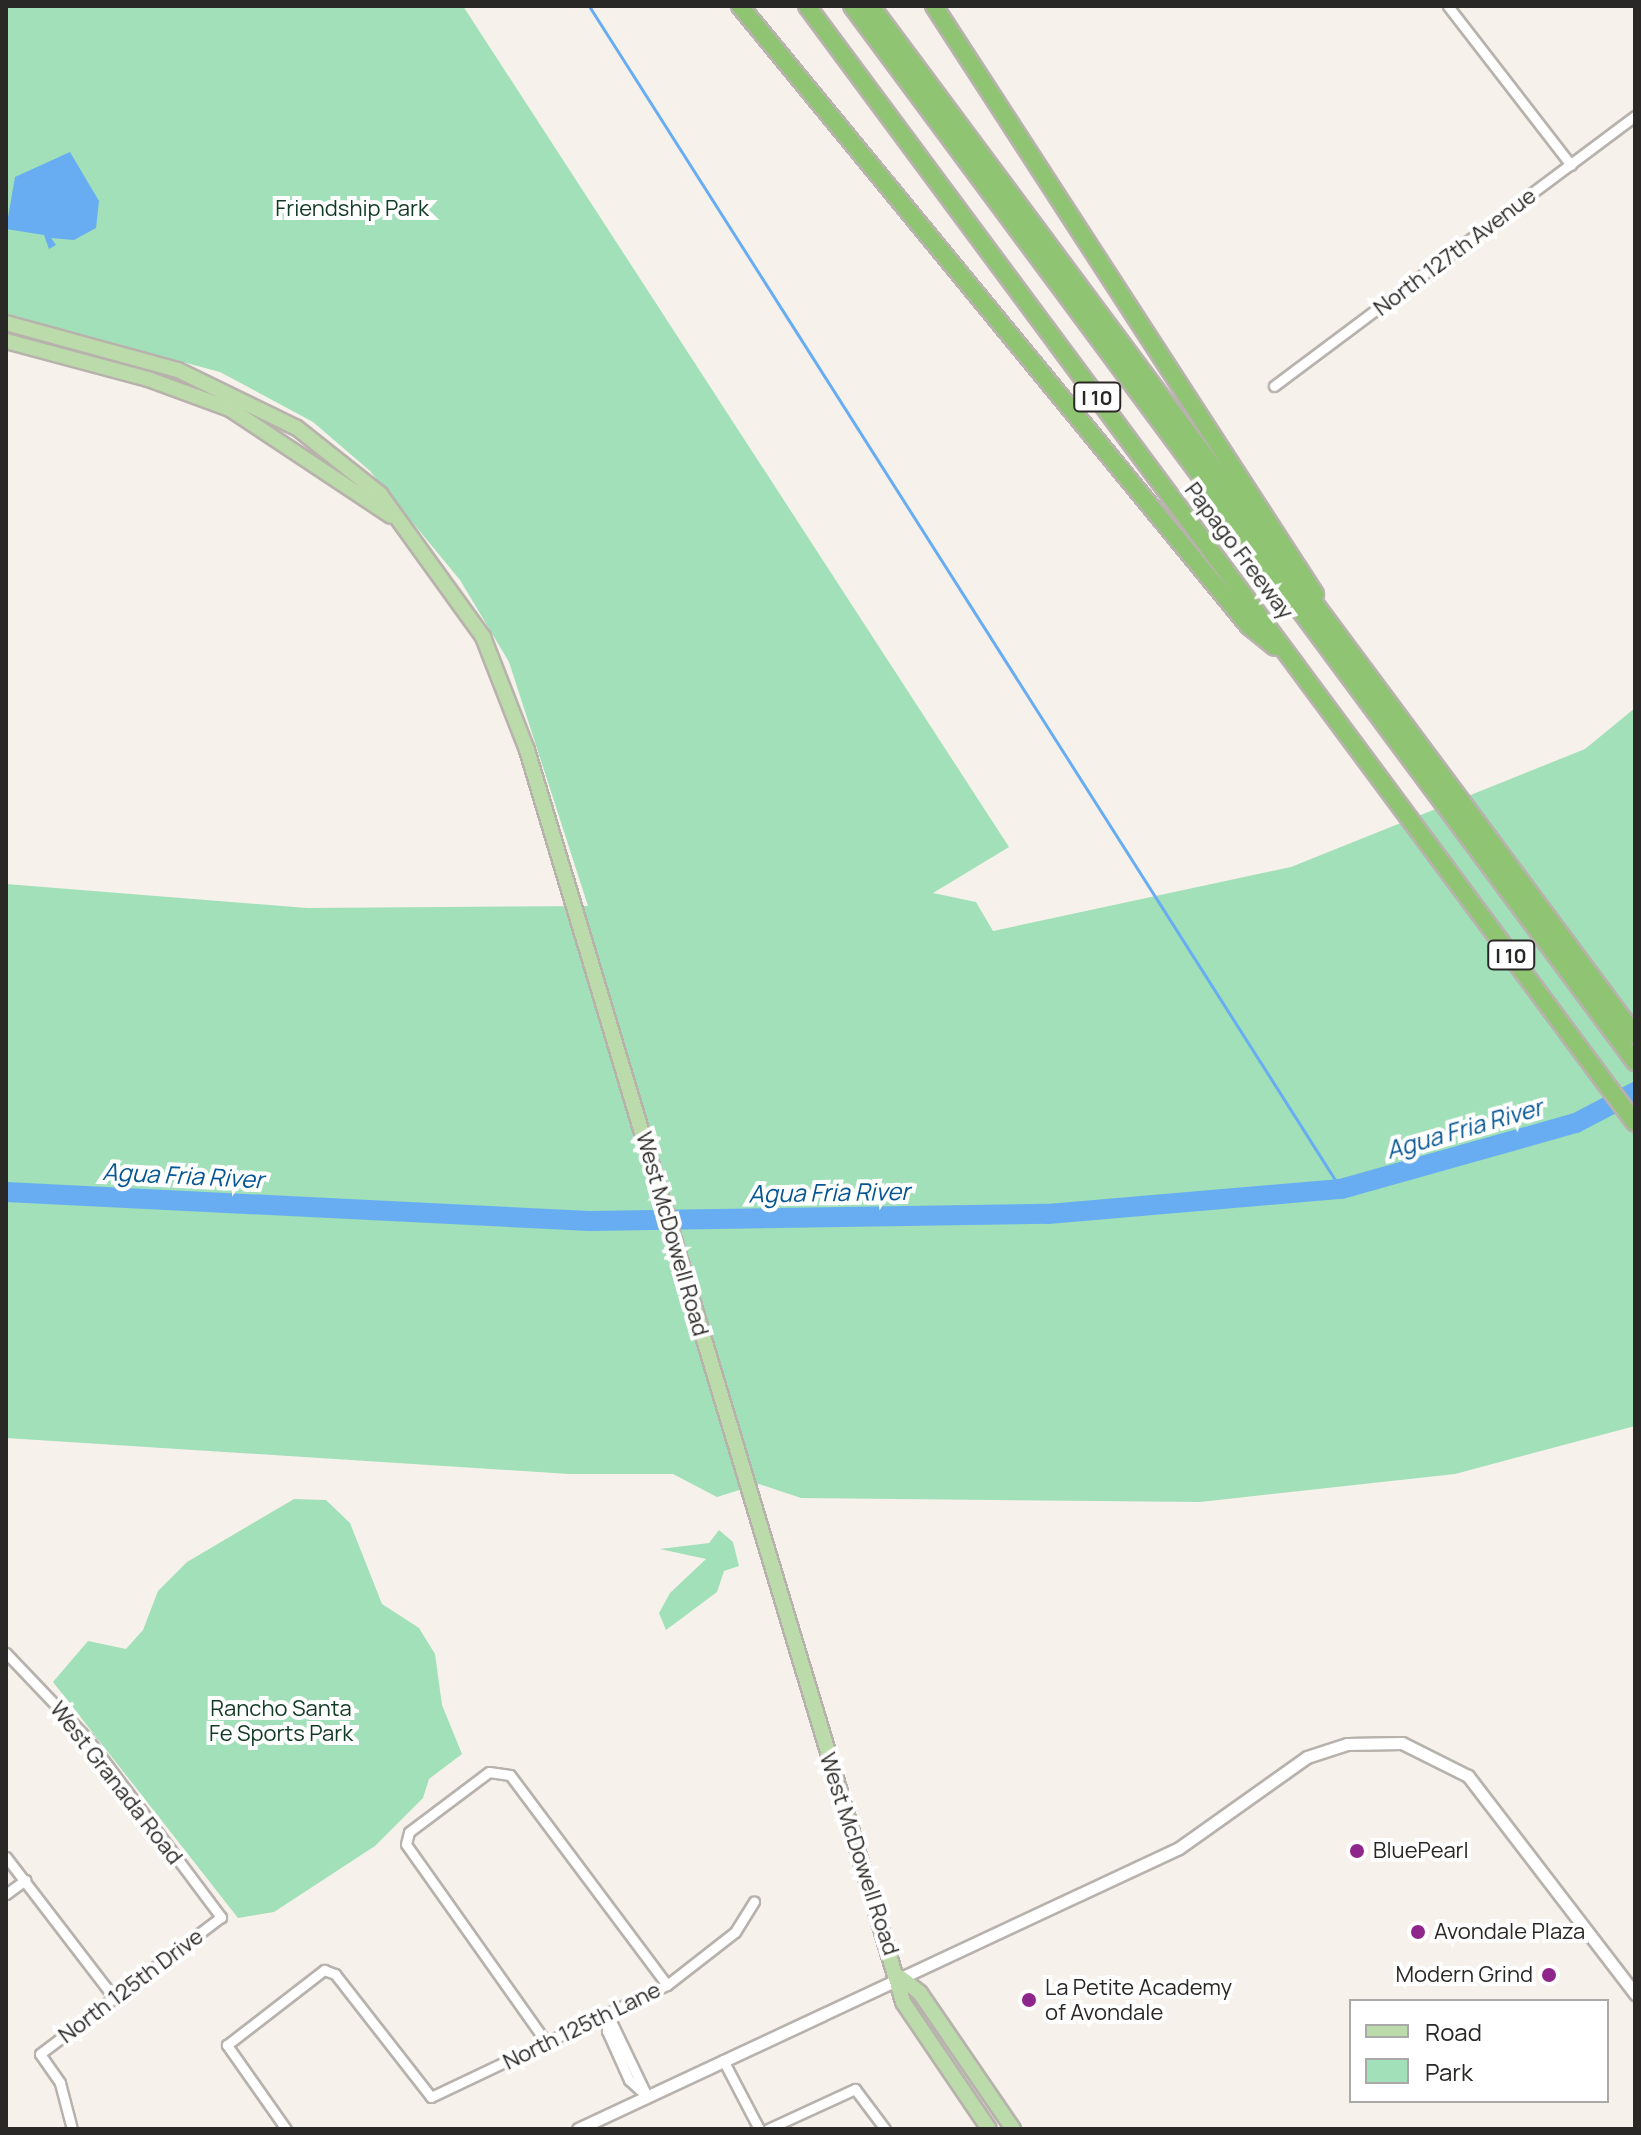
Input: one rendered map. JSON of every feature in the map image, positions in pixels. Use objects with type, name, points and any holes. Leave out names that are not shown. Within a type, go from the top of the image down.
[{"type":"highway","points":[[740,6],[1249,626],[1292,660]]},
{"type":"highway","name":"Papago Freeway","points":[[807,6],[1635,1123]]},
{"type":"highway","points":[[852,6],[1425,766],[1635,1062]]},
{"type":"highway","name":"Papago Freeway","points":[[871,6],[1325,617],[1425,766],[1635,1035]]},
{"type":"highway","points":[[934,6],[1303,566],[1325,617]]},
{"type":"main road","name":"West McDowell Road","points":[[6,323],[160,363],[244,398],[347,466],[446,579],[498,667],[574,905],[751,1501],[913,2022],[989,2129]]},
{"type":"main road","name":"West McDowell Road","points":[[6,341],[148,379],[230,409],[392,516]]},
{"type":"main road","name":"West McDowell Road","points":[[901,1978],[920,1993],[1013,2129]]},
{"type":"street","points":[[1448,6],[1571,165]]},
{"type":"street","name":"North 127th Avenue","points":[[1274,386],[1635,116]]},
{"type":"street","name":"West Granada Road","points":[[6,1653],[87,1738],[221,1917]]},
{"type":"street","points":[[578,2129],[1179,1848],[1307,1757],[1366,1741],[1402,1743],[1468,1776],[1635,1994]]},
{"type":"street","points":[[546,2042],[406,1844],[409,1832],[499,1768],[667,1985]]},
{"type":"street","points":[[6,1857],[114,1998]]},
{"type":"street","points":[[6,1894],[25,1880]]},
{"type":"street","name":"North 125th Lane","points":[[286,2129],[227,2045],[324,1970],[335,1974],[431,2097],[667,1985],[735,1932],[754,1902]]},
{"type":"street","name":"North 125th Drive","points":[[72,2129],[60,2083],[40,2054],[221,1917]]},
{"type":"street","points":[[608,2015],[607,2031],[629,2080],[647,2096]]},
{"type":"street","points":[[723,2060],[759,2129]]},
{"type":"street","points":[[768,2129],[855,2089],[885,2129]]},
{"type":"green space","name":"Friendship Park","points":[[6,6],[463,6],[1009,847],[933,893],[976,902],[993,931],[1291,867],[1585,749],[1635,708],[1635,1426],[1455,1474],[1200,1502],[801,1498],[759,1484],[717,1497],[673,1474],[569,1474],[6,1438],[6,884],[307,908],[588,906],[509,662],[460,580],[370,471],[313,422],[220,372],[6,315]]},
{"type":"green space","name":"Rancho Santa Fe Sports Park","points":[[294,1499],[326,1500],[350,1523],[382,1604],[419,1628],[435,1654],[442,1705],[462,1754],[429,1779],[423,1798],[375,1846],[274,1912],[238,1918],[53,1682],[88,1641],[126,1649],[143,1630],[158,1591],[187,1562]]},
{"type":"green space","points":[[719,1530],[733,1542],[739,1566],[724,1571],[717,1592],[666,1630],[659,1613],[670,1593],[706,1559],[660,1549],[709,1543]]},
{"type":"water","points":[[70,152],[99,201],[96,228],[74,240],[51,238],[56,245],[49,249],[44,235],[6,229],[15,177]]},
{"type":"waterway","points":[[589,6],[1341,1189]]},
{"type":"waterway","name":"Agua Fria River","points":[[6,1192],[589,1221],[1048,1214],[1341,1189],[1576,1123],[1635,1092]]},
{"type":"place","name":"BluePearl","points":[[1357,1851]]},
{"type":"place","name":"Avondale Plaza","points":[[1418,1932]]},
{"type":"place","name":"Modern Grind","points":[[1549,1975]]},
{"type":"place","name":"La Petite Academy of Avondale","points":[[1029,2000]]}]
